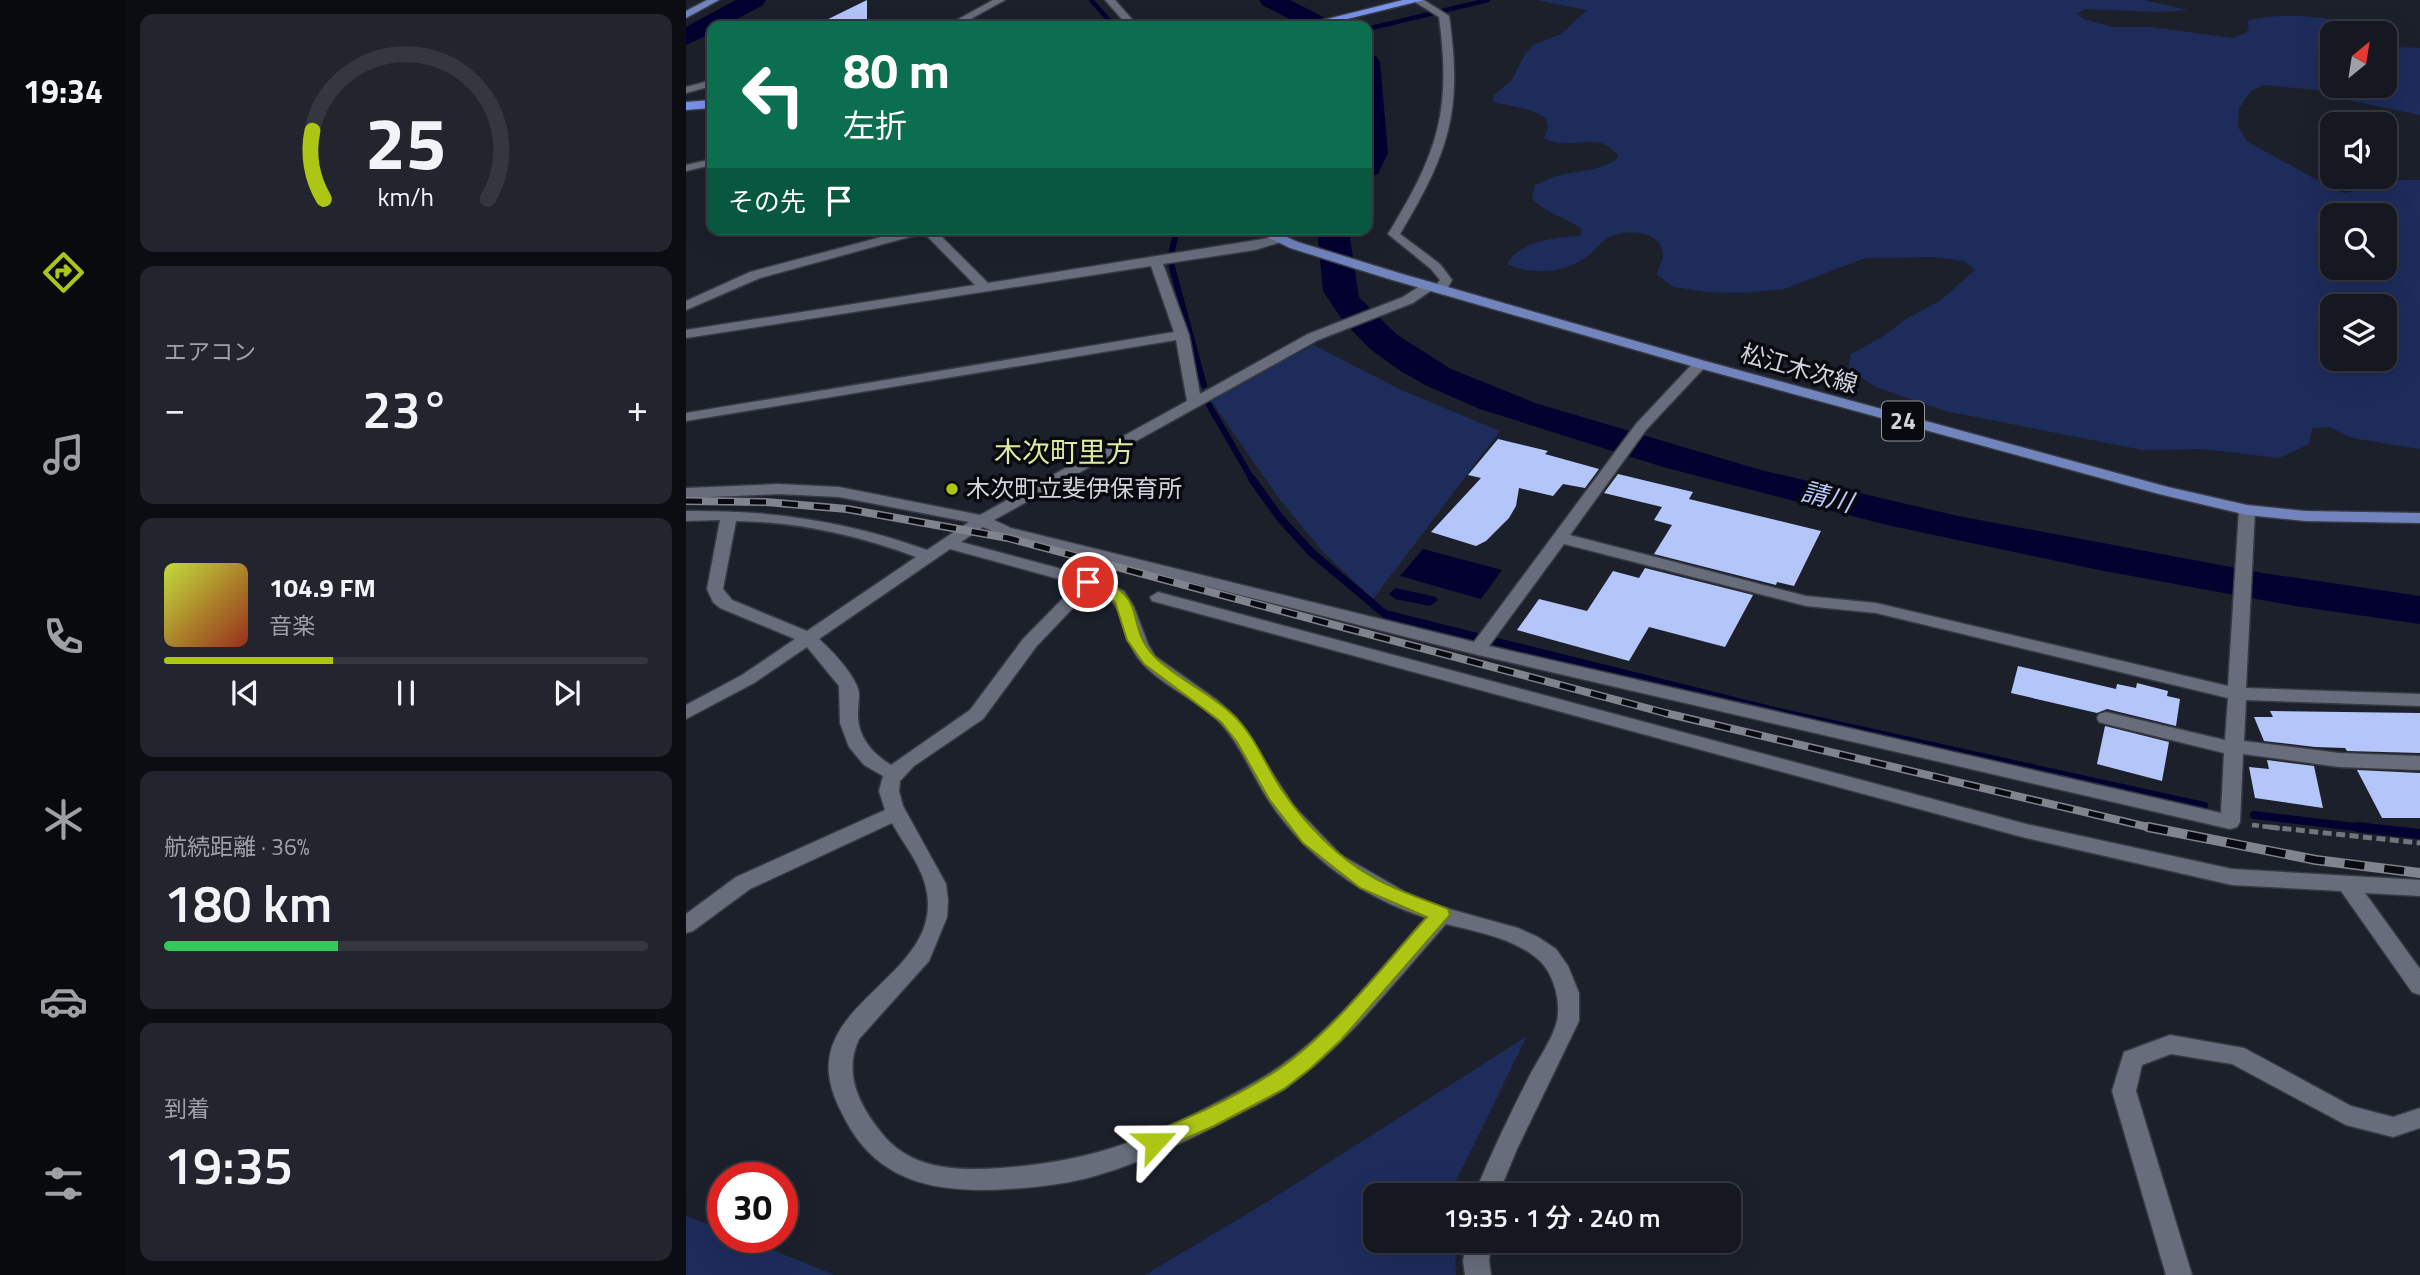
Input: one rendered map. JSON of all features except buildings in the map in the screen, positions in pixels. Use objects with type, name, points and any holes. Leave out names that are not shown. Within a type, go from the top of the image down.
[{"type":"highway","points":[[1328,21],[1418,0]]},
{"type":"highway","points":[[686,100],[707,98]]},
{"type":"highway","points":[[686,106],[707,104]]},
{"type":"main road","points":[[686,15],[714,0]]},
{"type":"main road","name":"松江木次線","points":[[1269,235],[1394,276],[2102,475],[2247,510],[2361,519],[2420,518]]},
{"type":"street","points":[[960,21],[1000,0]]},
{"type":"street","points":[[1110,0],[1128,21]]},
{"type":"street","points":[[686,713],[748,679],[982,520],[1194,401],[1326,331],[1408,300],[1446,280],[1440,268],[1405,247],[1394,234],[1427,180],[1446,131],[1452,81],[1452,58],[1439,12],[1418,0]]},
{"type":"street","points":[[686,90],[707,84]]},
{"type":"street","points":[[686,169],[707,163]]},
{"type":"street","points":[[686,306],[755,275],[905,235]]},
{"type":"street","points":[[933,235],[985,288]]},
{"type":"street","points":[[686,334],[1156,262],[1255,246],[1277,239]]},
{"type":"street","points":[[1156,262],[1182,335],[1194,401]]},
{"type":"street","points":[[686,417],[1182,335]]},
{"type":"street","points":[[1483,642],[1642,427],[1700,364]]},
{"type":"street","points":[[686,493],[779,489],[839,492],[900,502],[982,520],[1005,531],[1483,642],[2230,822],[2247,510]]},
{"type":"street","points":[[686,516],[729,515],[818,522],[874,536],[931,557]]},
{"type":"street","points":[[729,515],[715,589],[719,598],[726,604],[807,639],[848,684],[848,723],[854,738],[878,767],[893,773]]},
{"type":"street","points":[[1561,538],[1806,601],[1876,608],[2237,694],[2420,700]]},
{"type":"street","points":[[950,544],[1088,582],[1107,589],[1122,599],[1135,640],[1149,660],[1227,718],[1243,739],[1275,795],[1310,838],[1367,883],[1441,915],[1492,926],[1544,951],[1564,980],[1570,1001],[1563,1035],[1506,1147],[1491,1183]]},
{"type":"street","points":[[1088,582],[1020,654],[986,706],[956,732],[915,756],[893,773],[889,790],[932,874],[938,894],[938,912],[921,955],[860,1023],[846,1042],[840,1063],[842,1085],[851,1108],[877,1146],[906,1168],[930,1177],[957,1181],[1079,1170],[1129,1153],[1206,1120],[1277,1082],[1334,1034],[1441,915]]},
{"type":"street","points":[[1158,597],[2026,831],[2232,877],[2420,888]]},
{"type":"street","points":[[2106,718],[2234,748],[2339,760],[2420,763]]},
{"type":"street","points":[[686,925],[743,883],[898,812]]},
{"type":"street","points":[[2346,883],[2420,986]]},
{"type":"street","points":[[2179,1275],[2124,1091],[2132,1059],[2170,1044],[2236,1055],[2346,1115],[2393,1127],[2420,1118]]},
{"type":"street","points":[[1477,1253],[1478,1275]]},
{"type":"path","points":[[2230,822],[2363,839],[2420,843]]},
{"type":"shaded area","points":[[1536,0],[2143,0],[2188,10],[2160,12],[2085,9],[2077,14],[2084,19],[2112,27],[2150,27],[2233,38],[2246,33],[2249,27],[2247,21],[2260,18],[2292,16],[2338,21],[2320,21],[2320,91],[2263,85],[2251,91],[2239,108],[2238,127],[2248,142],[2319,181],[2320,189],[2345,193],[2359,189],[2397,189],[2397,180],[2420,180],[2420,449],[2352,438],[2329,427],[2312,428],[2309,444],[2279,458],[2202,449],[2143,450],[1945,411],[1876,387],[1848,369],[1851,354],[1940,301],[1975,270],[1964,261],[1934,257],[1865,258],[1784,289],[1742,293],[1674,287],[1657,275],[1663,257],[1661,247],[1650,236],[1642,234],[1616,234],[1580,261],[1560,269],[1527,270],[1507,264],[1513,256],[1529,245],[1550,239],[1580,236],[1582,229],[1543,208],[1532,198],[1535,185],[1558,176],[1599,168],[1619,157],[1603,143],[1564,143],[1544,138],[1548,128],[1546,118],[1530,110],[1493,102],[1494,95],[1512,80],[1525,54],[1533,45],[1561,34],[1587,10]]},
{"type":"shaded area","points":[[2398,47],[2420,48],[2420,115],[2337,98],[2398,98]]},
{"type":"shaded area","points":[[1314,345],[1401,390],[1500,431],[1373,599],[1323,552],[1278,497],[1212,402],[1212,397]]},
{"type":"shaded area","points":[[1423,549],[1502,570],[1481,599],[1400,576]]},
{"type":"shaded area","points":[[1395,588],[1436,597],[1438,600],[1430,606],[1395,599],[1389,594]]},
{"type":"shaded area","points":[[1527,1036],[1455,1183],[1363,1183],[1363,1253],[1455,1253],[1456,1275],[1145,1275],[1267,1202]]},
{"type":"shaded area","points":[[686,1216],[707,1224],[707,1253],[780,1253],[835,1275],[686,1275]]},
{"type":"waterway","points":[[715,21],[754,0]]},
{"type":"waterway","points":[[1091,0],[1110,21]]},
{"type":"waterway","name":"請川","points":[[1271,0],[1312,21]]},
{"type":"waterway","points":[[1372,28],[1488,0]]},
{"type":"waterway","points":[[686,37],[707,26]]},
{"type":"waterway","name":"請川","points":[[1372,138],[1372,156]]},
{"type":"waterway","points":[[1171,255],[1176,235]]},
{"type":"waterway","name":"請川","points":[[1335,235],[1338,284],[1344,301],[1355,314],[1383,342],[1412,362],[1438,377],[1493,401],[1677,459],[1887,513],[2099,557],[2295,592],[2420,610]]},
{"type":"waterway","points":[[1171,263],[1204,385]]},
{"type":"waterway","points":[[1209,405],[1253,481]]},
{"type":"waterway","points":[[1252,479],[1280,518],[1312,553],[1385,614],[1783,713],[2204,806]]},
{"type":"waterway","points":[[2254,815],[2372,829]]},
{"type":"waterway","points":[[2357,827],[2420,834]]},
{"type":"railway","points":[[686,501],[766,502],[847,509],[1008,538],[1665,713],[2156,829]]},
{"type":"railway","points":[[2148,827],[2316,860],[2420,873]]},
{"type":"place","name":"木次町立斐伊保育所","points":[[952,489]]},
{"type":"district","name":"木次町里方","points":[[1064,452]]},
{"type":"route","points":[[1088,582],[1117,594],[1122,599],[1135,640],[1149,660],[1205,699],[1227,718],[1243,739],[1275,795],[1310,838],[1334,860],[1367,883],[1441,915],[1334,1034],[1277,1082],[1206,1120],[1155,1142]]}]
